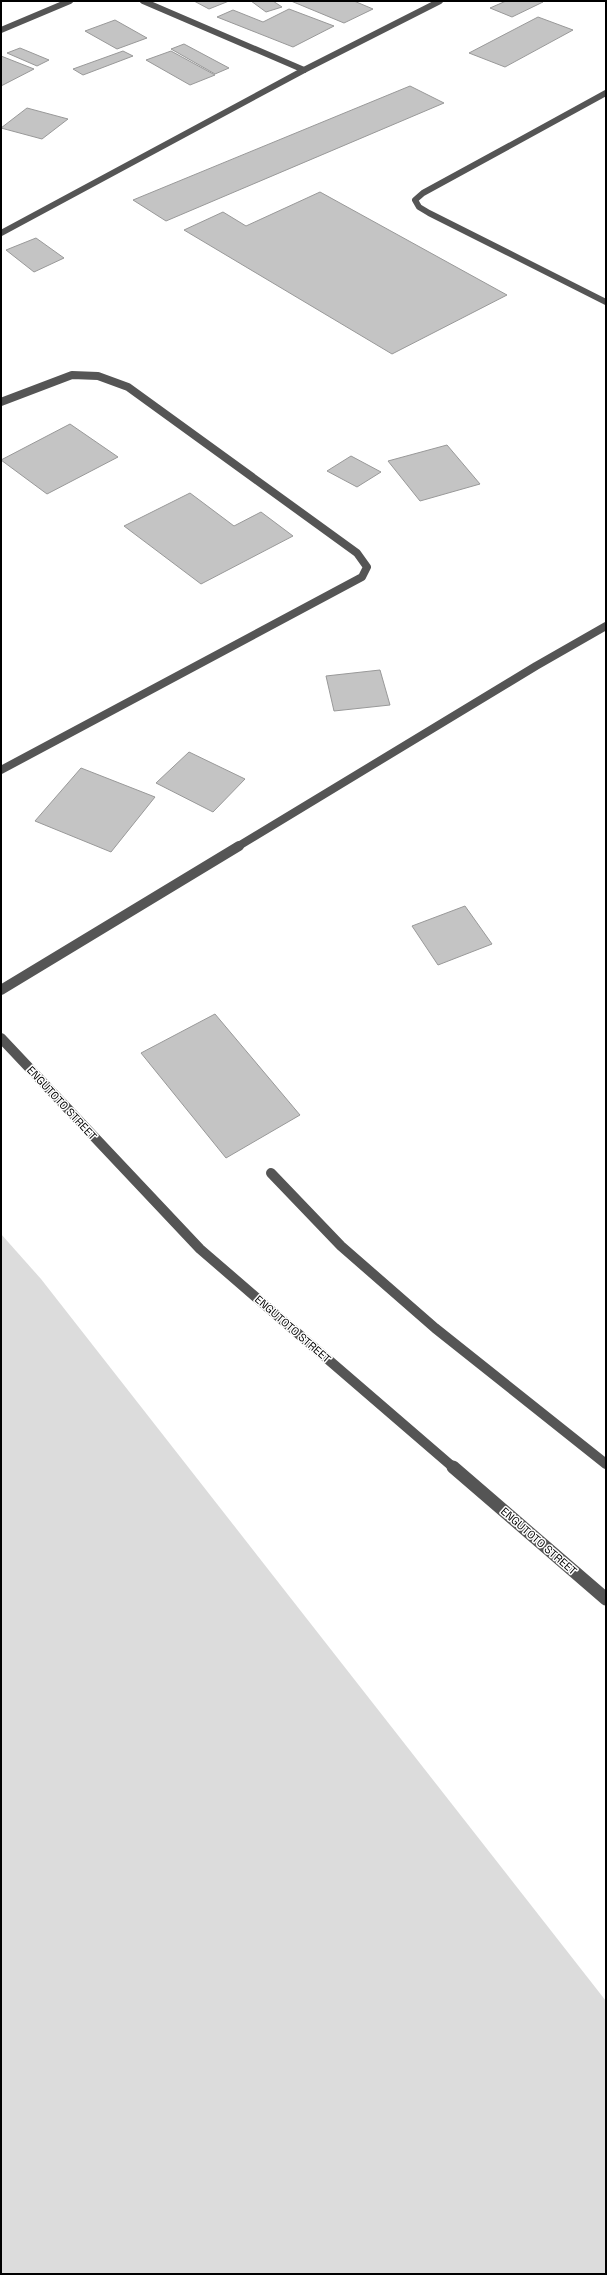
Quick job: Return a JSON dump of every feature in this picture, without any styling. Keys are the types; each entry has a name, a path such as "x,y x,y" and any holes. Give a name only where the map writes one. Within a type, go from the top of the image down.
{"street":[{"path":"1,30 70,1"},
{"path":"143,1 304,70"},
{"path":"1,233 304,70 440,1"},
{"path":"606,93 423,193 414,200 419,207 429,213 606,302"},
{"path":"1,402 72,375 98,376 128,387 357,554 367,567 362,577 1,770"},
{"path":"1,990 536,666 606,626"},
{"name":"ENGUTOTO STREET","path":"1,1038 200,1249 606,1599"},
{"path":"271,1173 352,1256 435,1328 606,1464"}],"shaded area":[{"path":"1,1234 41,1279 606,2001 606,2274 1,2274"}],"building":[{"path":"194,1 229,1 209,9"},
{"path":"251,1 273,1 282,7 266,12"},
{"path":"291,1 354,1 373,9 344,23"},
{"path":"506,1 543,2 512,17 490,8"},
{"path":"289,9 334,26 293,47 217,17 233,10 263,22"},
{"path":"538,17 573,30 505,67 469,53"},
{"path":"115,20 147,38 117,49 85,31"},
{"path":"184,44 229,68 215,74 171,49"},
{"path":"20,48 49,60 37,66 7,53"},
{"path":"123,51 133,56 83,75 73,69"},
{"path":"171,51 215,75 190,85 146,60"},
{"path":"1,56 34,69 1,86"},
{"path":"410,86 444,103 166,221 133,200"},
{"path":"27,108 68,119 42,139 1,128"},
{"path":"320,192 507,295 392,354 184,230 223,212 246,226"},
{"path":"36,238 64,258 34,272 6,250"},
{"path":"70,424 118,457 47,494 1,460"},
{"path":"447,445 480,484 420,501 388,461"},
{"path":"351,456 381,472 357,487 327,471"},
{"path":"190,493 234,526 261,512 293,536 201,584 124,526"},
{"path":"380,670 390,705 334,711 326,676"},
{"path":"189,752 245,779 213,812 156,783"},
{"path":"81,768 155,797 111,852 35,821"},
{"path":"465,906 492,944 438,965 412,926"},
{"path":"215,1014 300,1115 226,1158 141,1053"}]}
